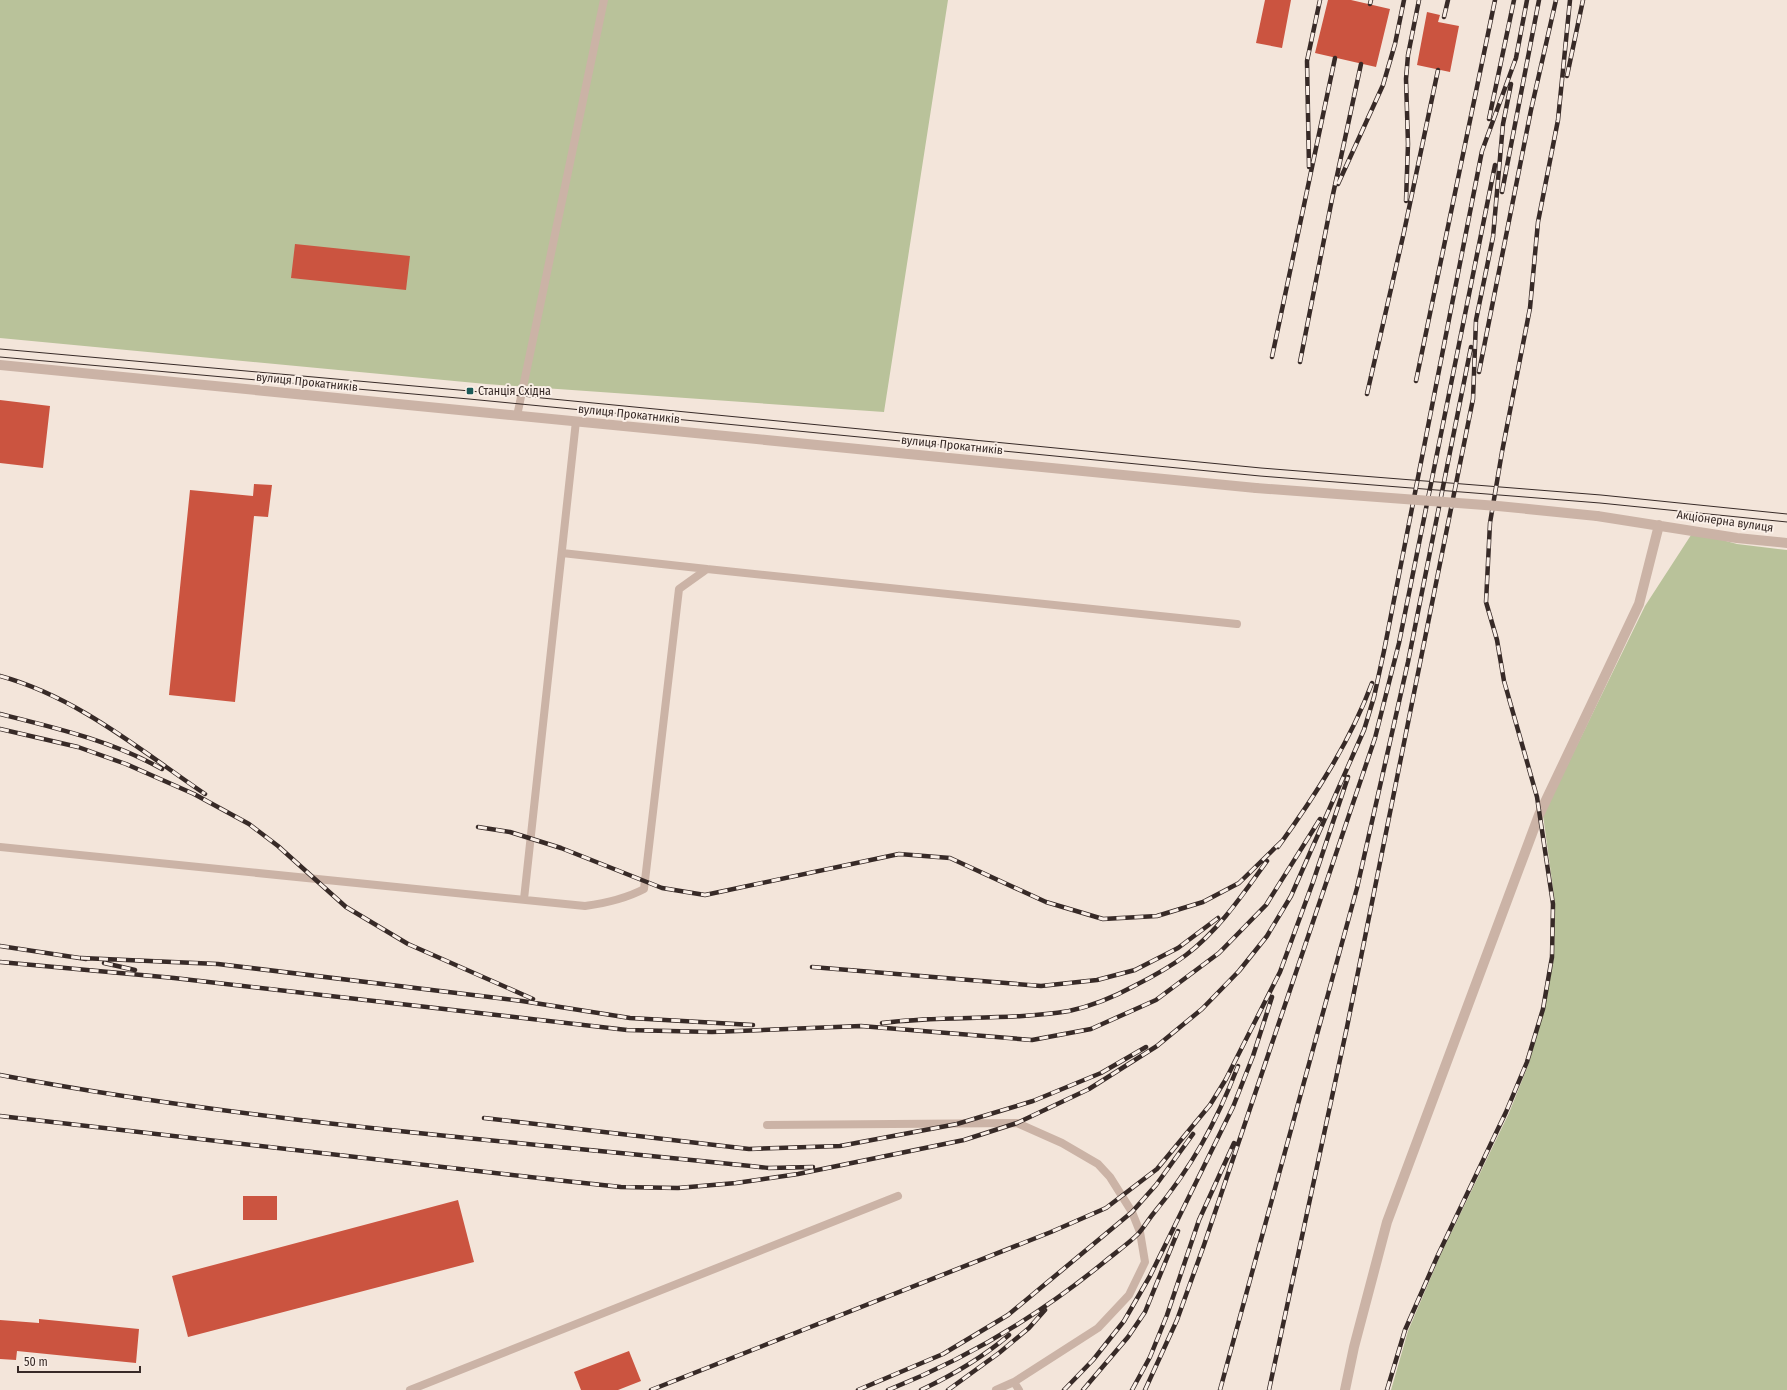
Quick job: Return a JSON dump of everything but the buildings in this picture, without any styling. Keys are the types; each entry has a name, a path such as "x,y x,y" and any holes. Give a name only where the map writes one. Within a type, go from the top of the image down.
{"street":[{"name":"вулиця Прокатників","path":"0,365 1256,488 1498,506 1596,516"},
{"name":"Акціонерна вулиця","path":"1596,516 1737,538 1787,543"},
{"path":"1345,1390 1354,1347 1388,1222 1539,815 1639,604 1659,525"}],"lane":[{"path":"517,416 604,0"},
{"path":"524,899 576,421"},
{"path":"562,553 1237,624"},
{"path":"0,847 585,906 608,903 628,897 644,889 679,589 707,569"},
{"path":"767,1125 1017,1123 1062,1142 1098,1164 1110,1177 1132,1212 1140,1232 1145,1262 1129,1295 1098,1328 1014,1382 996,1390"},
{"path":"410,1390 898,1196"},
{"path":"1014,1382 1019,1390"}],"green space":[{"path":"0,0 948,0 884,412 486,384 0,338"},
{"path":"1693,532 1737,544 1787,550 1787,1390 1391,1390 1408,1331 1440,1256 1509,1113 1529,1063 1544,1009 1554,958 1555,903 1543,815 1645,606"}],"tram line":[{"path":"0,349 470,391 1261,468 1601,495 1787,514"},
{"path":"0,357 469,399 1260,476 1600,503 1787,522"}],"railway":[{"path":"1309,167 1307,61 1320,0"},
{"path":"1370,4 1371,0"},
{"path":"1338,184 1383,85 1395,44 1404,0"},
{"path":"1406,201 1408,144 1406,79 1408,55 1419,0"},
{"path":"1444,17 1448,0"},
{"path":"1416,381 1495,0"},
{"path":"1489,119 1514,0"},
{"path":"0,1116 621,1187 678,1188 736,1183 798,1174 964,1140 1017,1123 1089,1089 1157,1046 1202,1009 1239,971 1267,936 1291,896 1364,730 1374,697 1384,651 1482,151 1516,58 1527,0"},
{"path":"1502,192 1539,0"},
{"path":"1479,372 1531,110 1556,0"},
{"path":"1387,1390 1405,1330 1438,1255 1506,1112 1527,1062 1543,1009 1552,957 1553,904 1537,797 1504,681 1497,640 1486,602 1490,523 1530,308 1538,222 1558,120 1570,0"},
{"path":"1567,76 1583,0"},
{"path":"1272,357 1335,58"},
{"path":"1300,362 1332,199 1361,64"},
{"path":"1367,394 1404,232 1438,70"},
{"path":"1269,1390 1347,1027 1473,399 1476,320 1493,237 1503,124 1511,84"},
{"path":"1145,1390 1177,1320 1204,1245 1375,738 1399,643 1495,165"},
{"path":"1220,1390 1357,888 1408,662 1471,347"},
{"path":"0,676 28,685 82,711 107,726 205,794"},
{"path":"1278,847 1331,768 1353,726 1372,683"},
{"path":"0,714 63,730 104,743 143,759 162,769"},
{"path":"0,729 78,747 126,764 194,794 249,824 278,846 346,907 408,944 533,999"},
{"path":"651,1390 1051,1232 1106,1208 1157,1169 1210,1105 1226,1079 1280,972 1313,882 1348,777"},
{"path":"0,962 174,978 627,1030 712,1032 861,1026 1032,1040 1091,1029 1156,1000 1219,953 1266,905 1320,819"},
{"path":"478,827 510,832 561,848 662,888 705,895 899,854 950,858 1046,902 1103,919 1157,916 1203,902 1239,883 1281,842"},
{"path":"882,1023 929,1019 1046,1014 1078,1009 1111,997 1161,972 1198,945 1230,911 1267,861"},
{"path":"812,967 1041,986 1097,980 1135,970 1178,948 1218,918"},
{"path":"0,946 86,959"},
{"path":"81,958 218,964 522,1001 630,1018 753,1025"},
{"path":"104,963 135,970"},
{"path":"1064,1390 1093,1360 1124,1321 1150,1276 1233,1107 1253,1056 1272,997"},
{"path":"484,1118 749,1149 840,1146 957,1124 1033,1101 1101,1073 1146,1047"},
{"path":"888,1390 945,1365 1000,1335 1053,1301 1134,1238 1142,1230 1180,1179 1202,1144 1221,1107 1238,1066"},
{"path":"0,1075 95,1092 191,1106 384,1129 769,1168 813,1167"},
{"path":"858,1390 943,1354 1008,1315 1132,1212 1156,1185 1193,1134"},
{"path":"1132,1390 1150,1357 1167,1315 1199,1220 1234,1143"},
{"path":"1083,1390 1128,1337 1145,1312 1178,1231"},
{"path":"948,1390 999,1353 1029,1328 1045,1310"},
{"path":"921,1390 967,1365 989,1351 1009,1335"}],"place":[{"name":"Станція Східна","path":"470,391"}]}
